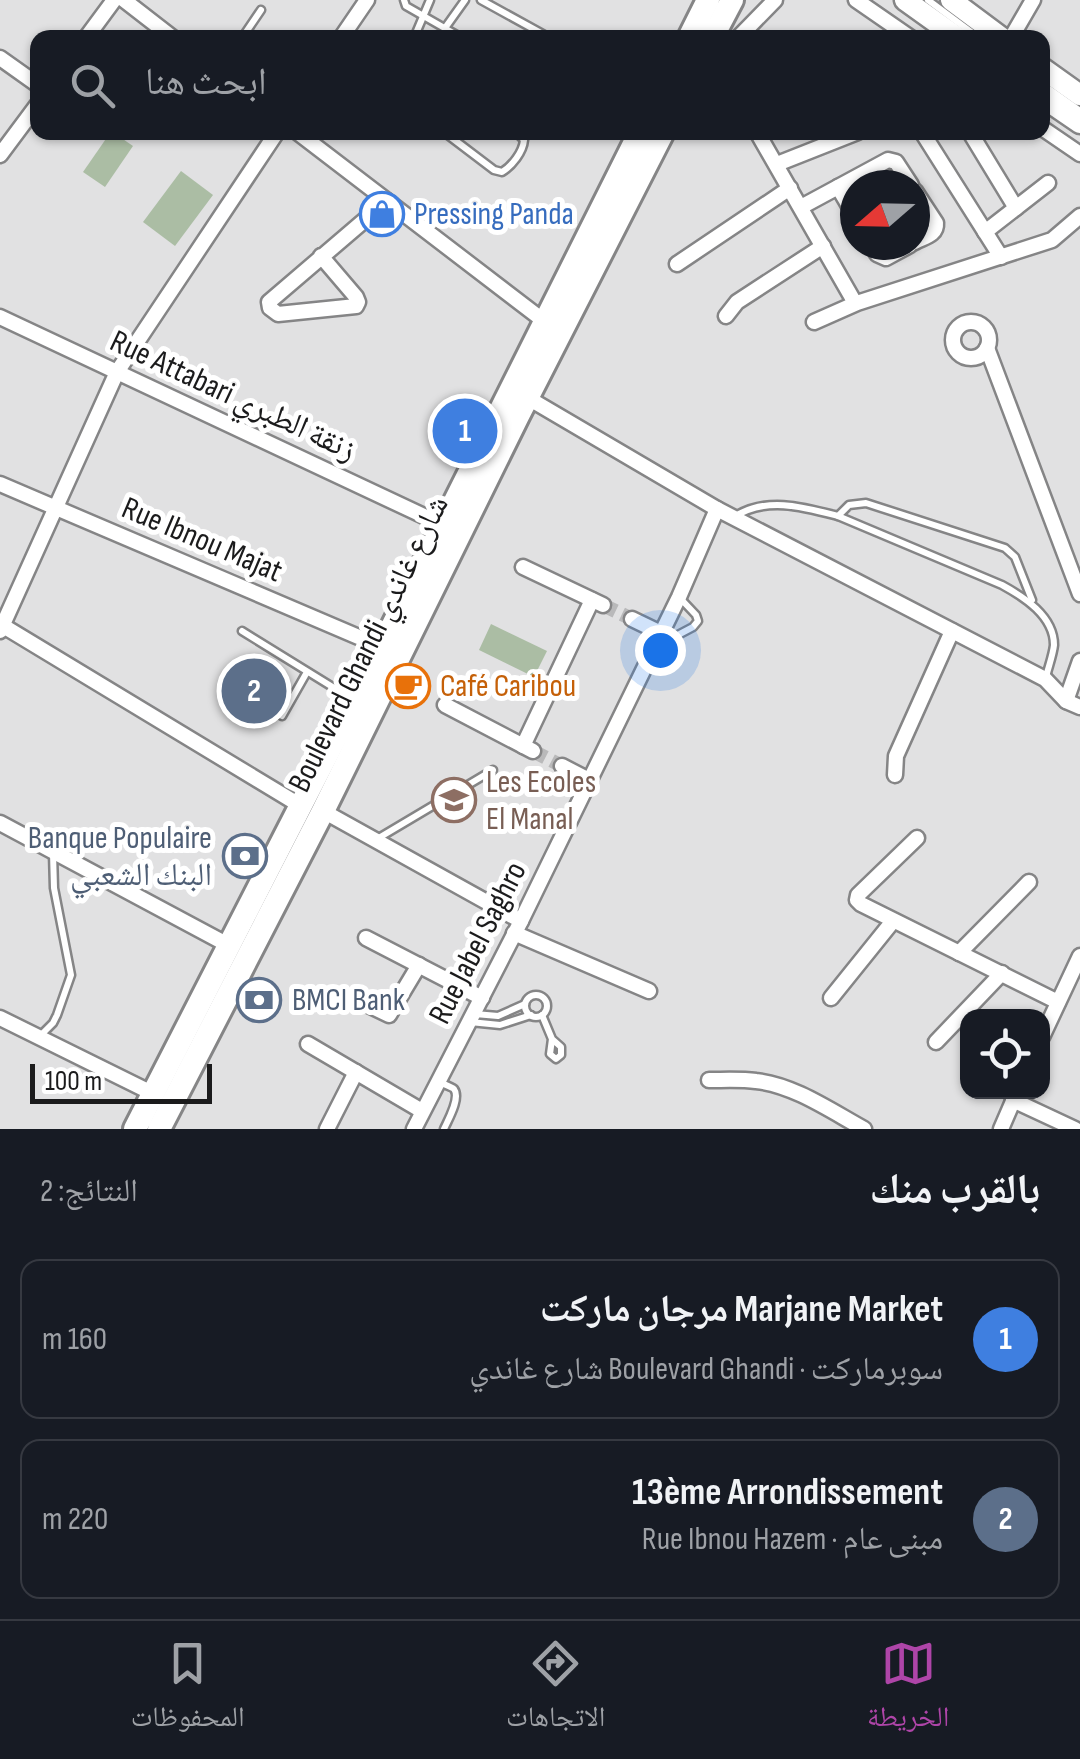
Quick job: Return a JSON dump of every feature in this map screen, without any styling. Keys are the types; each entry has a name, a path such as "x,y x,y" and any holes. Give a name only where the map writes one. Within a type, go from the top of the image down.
{"main road":[{"path":"693,30 708,0"},
{"path":"716,30 732,0"},
{"path":"905,0 947,30"},
{"path":"951,0 991,30"},
{"path":"1050,74 1080,96"},
{"path":"1050,103 1080,124"},
{"name":"Boulevard Ghandi شارع غاندي","path":"159,1129 163,1099 230,946 312,809 354,700 636,140"},
{"name":"Boulevard Ghandi شارع غاندي","path":"135,1129 163,1099 659,140"}],"street":[{"path":"92,30 114,0"},
{"path":"124,0 163,30"},
{"path":"346,30 366,0"},
{"path":"746,30 775,0"},
{"path":"856,0 899,30"},
{"path":"1016,30 1033,0"},
{"path":"0,58 30,79"},
{"path":"0,155 30,115"},
{"path":"1050,133 1080,154"},
{"path":"272,140 117,372 1,627 312,809 376,840 518,927 649,991"},
{"path":"307,140 544,321"},
{"path":"763,140 855,303"},
{"path":"777,164 838,140"},
{"path":"927,140 1001,257"},
{"path":"975,140 1016,208"},
{"path":"872,170 892,160 900,170"},
{"path":"985,232 1048,183"},
{"path":"801,207 838,187 840,190"},
{"path":"677,264 790,188"},
{"path":"322,256 356,297 356,306 274,312 269,302 322,256 387,201"},
{"path":"814,322 855,303 1052,240 1080,216"},
{"path":"726,316 737,302 823,246"},
{"name":"Rue Attabari زنقة الطبري","path":"0,317 443,525"},
{"path":"987,348 1080,594"},
{"path":"528,398 717,509 1045,679 1073,704"},
{"name":"Rue Ibnou Majat","path":"0,484 382,647"},
{"name":"Rue Jabel Saghro","path":"414,1129 518,927 679,597 717,509"},
{"path":"445,705 528,748 598,602 523,567"},
{"path":"632,619 661,633"},
{"path":"896,775 896,756 952,631"},
{"path":"1073,704 1080,661"},
{"path":"562,766 589,780"},
{"path":"0,823 230,946"},
{"path":"918,838 858,895 860,904 1058,1002"},
{"path":"959,953 1029,882"},
{"path":"830,998 894,922"},
{"path":"366,938 482,998"},
{"path":"1050,1020 1080,956"},
{"path":"356,999 388,1015 420,965"},
{"path":"936,1042 1002,974"},
{"path":"0,1018 163,1099"},
{"path":"308,1044 422,1110"},
{"path":"327,1129 356,1072"},
{"path":"708,1080 756,1080 770,1084 861,1128"},
{"path":"1001,1129 1014,1099"},
{"path":"1020,1099 1074,1129"}],"lane":[{"path":"404,0 406,6 448,30"},
{"path":"417,30 430,0"},
{"path":"445,28 465,0"},
{"path":"482,0 536,30"},
{"path":"928,0 968,30"},
{"path":"247,30 261,10"},
{"path":"1050,90 1080,111"},
{"path":"455,140 502,172 510,167 524,140"},
{"path":"838,516 848,505 866,503 1005,548 1016,557 1034,606"},
{"path":"733,517 745,509 773,505 838,516 1025,597 1050,630 1054,644 1045,679"},
{"path":"654,648 698,621 679,597"},
{"path":"242,631 354,700"},
{"path":"282,716 306,672"},
{"path":"376,840 494,770"},
{"path":"38,1037 53,1023 72,975 54,888 53,852"},
{"path":"471,1018 498,1016 533,996 542,997 547,1006 542,1015"},
{"path":"526,1003 531,1015"},
{"path":"471,1018 500,1025 542,1015"},
{"path":"542,1015 552,1039"},
{"path":"438,1082 456,1092 444,1129"}],"green space":[{"path":"105,140 124,140 133,146 105,187 83,172"},
{"path":"181,171 213,195 175,246 143,222"},
{"path":"491,624 547,651 534,677 479,650"}],"tunnel":[{"path":"603,605 632,619"},
{"path":"533,751 562,766"}],"place":[{"name":"Pressing Panda","path":"382,214"},
{"name":"Marjane Market مرجان ماركت","path":"465,431"},
{"name":"Café Caribou","path":"408,686"},
{"name":"13ème Arrondissement","path":"254,691"},
{"name":"Les Ecoles El Manal","path":"454,800"},
{"name":"Banque Populaire البنك الشعبي","path":"245,856"},
{"name":"BMCI Bank","path":"259,1000"}]}
